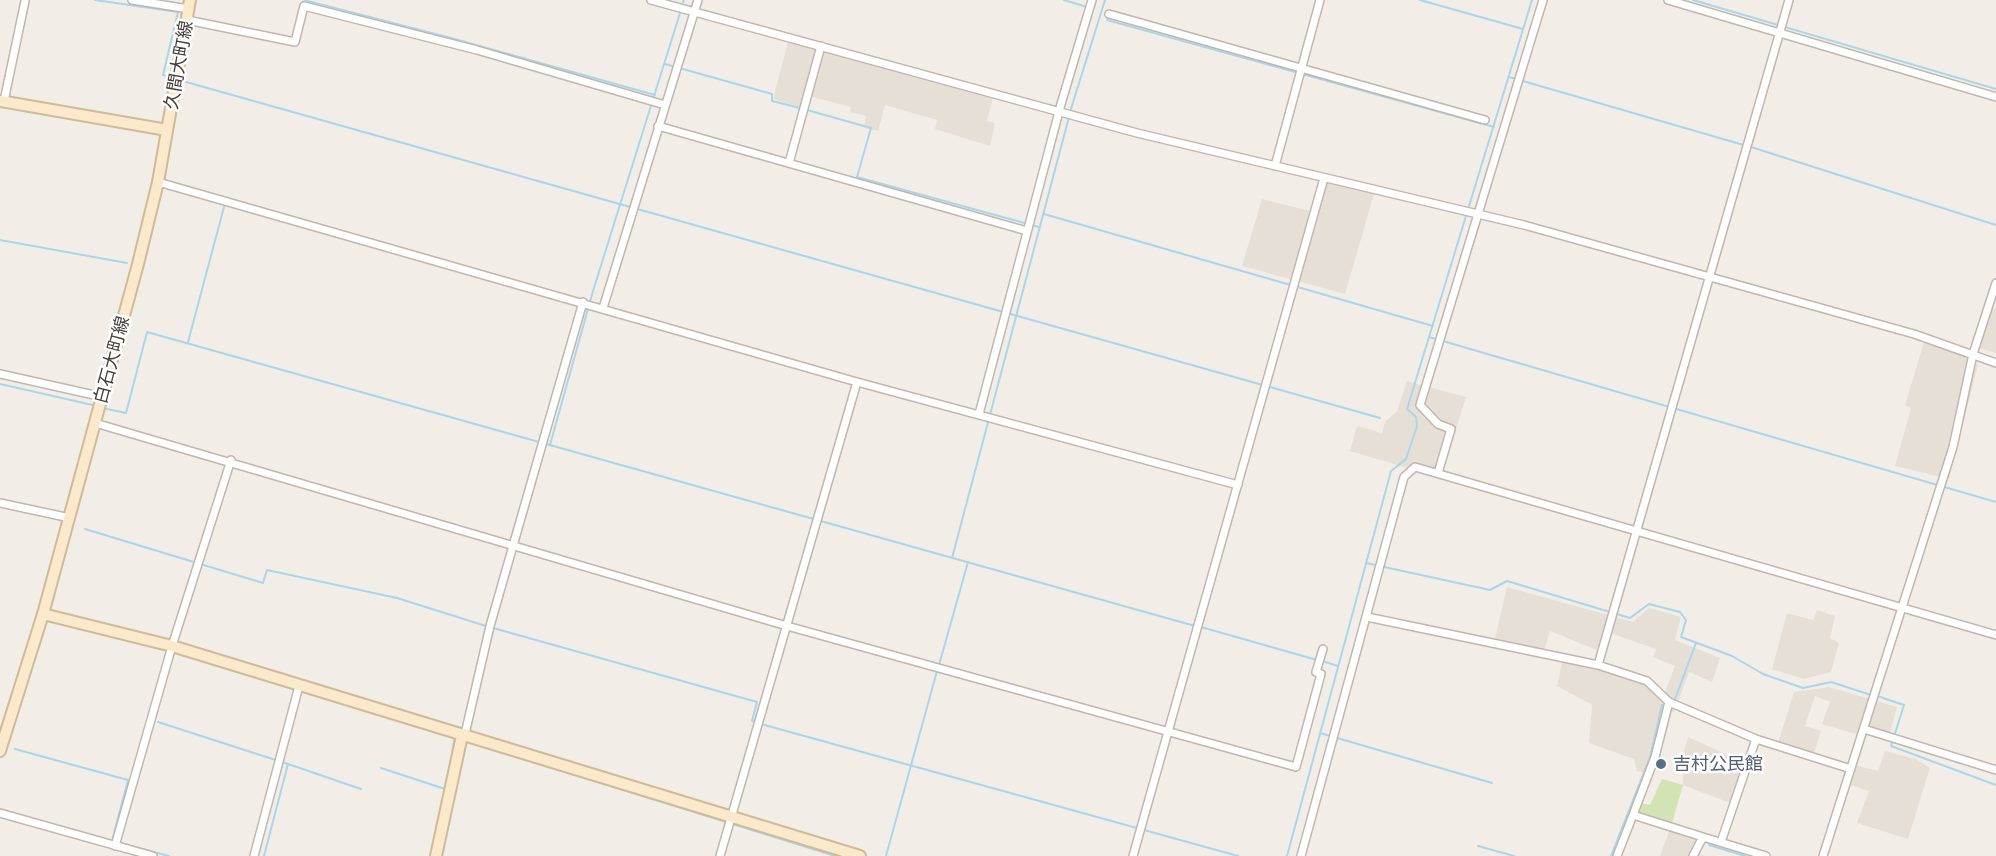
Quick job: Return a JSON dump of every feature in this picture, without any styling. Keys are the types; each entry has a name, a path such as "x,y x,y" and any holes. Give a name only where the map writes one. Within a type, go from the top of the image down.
{"street":[{"path":"23,0 2,101 167,130"},
{"path":"132,0 189,10 295,42 305,3 665,105"},
{"path":"651,0 1066,114 1472,212 1710,276 1914,334 1996,363"},
{"path":"603,308 698,0"},
{"path":"1275,166 1320,0"},
{"path":"1438,473 1451,429 1438,424 1420,405 1440,341 1472,212 1519,79 1543,0"},
{"path":"1668,0 1781,28 1996,97"},
{"path":"1598,665 1789,0"},
{"path":"985,416 1006,311 1028,227 1066,114 1091,5"},
{"name":"久間大町線","path":"167,130 189,10"},
{"path":"1109,14 1300,72 1485,120"},
{"path":"789,163 821,46"},
{"path":"658,126 1028,227"},
{"name":"白石大町線","path":"0,751 43,614 101,404 158,182 167,130"},
{"path":"1133,856 1324,177"},
{"path":"158,182 857,382 1238,485"},
{"path":"1823,856 1953,447 1973,354 1996,283"},
{"path":"436,856 461,740 465,734 490,628 543,437 587,304"},
{"path":"0,374 101,404"},
{"path":"720,856 857,382"},
{"path":"95,423 231,460 787,626 1296,767 1321,674 1316,672 1321,655"},
{"path":"116,843 172,646 231,460"},
{"path":"1301,856 1404,477 1415,467 1996,635"},
{"path":"0,503 70,518"},
{"path":"43,614 172,646 465,734 730,820 860,856"},
{"path":"1367,617 1598,665 1647,681 1669,702 1756,739 1851,769"},
{"path":"254,856 299,686"},
{"path":"1617,856 1655,757 1669,702"},
{"path":"1864,729 1996,770"},
{"path":"1721,842 1756,739"},
{"path":"0,813 116,843 153,856"},
{"path":"1633,814 1766,856"},
{"path":"1693,856 1702,837"}],"shaded area":[{"path":"788,42 993,98 987,121 995,123 990,146 935,129 937,120 885,105 878,131 864,128 866,116 850,112 851,107 809,96 806,109 773,99"},
{"path":"1329,182 1374,194 1345,294 1242,266 1262,199 1310,211 1318,184"},
{"path":"1993,308 1996,309 1996,353 1979,348"},
{"path":"1924,342 1968,357 1978,365 1949,479 1895,466 1911,408 1905,405"},
{"path":"1407,381 1466,397 1441,478 1350,451 1357,426 1382,433 1385,422 1397,411"},
{"path":"1507,587 1633,622 1649,608 1681,617 1675,640 1720,658 1712,682 1689,672 1674,712 1668,711 1650,774 1637,771 1634,759 1589,743 1592,705 1557,686 1563,658 1572,655 1647,679 1665,692 1675,666 1653,657 1656,649 1610,633 1604,653 1550,631 1542,656 1494,643"},
{"path":"1817,610 1835,616 1830,638 1839,643 1831,672 1804,679 1772,669 1787,613 1813,620"},
{"path":"1829,687 1897,707 1888,740 1866,733 1865,737 1822,724 1830,702 1815,696 1805,726 1821,731 1812,760 1776,749 1794,692"},
{"path":"1688,737 1750,765 1738,806 1683,785 1684,751"},
{"path":"1885,751 1916,759 1930,768 1908,839 1857,823 1869,791 1844,783 1849,764 1878,771"},
{"path":"1672,823 1709,834 1698,853 1705,856 1660,856"}],"green space":[{"path":"1662,779 1683,785 1672,823 1637,812 1641,803 1650,805"}],"waterway":[{"path":"95,0 178,12 163,75 173,78"},
{"path":"304,0 655,95"},
{"path":"1064,0 1087,7"},
{"path":"1070,112 1105,0"},
{"path":"1420,0 1523,29"},
{"path":"1287,856 1391,471 1406,459 1417,426 1416,417 1407,409 1532,0"},
{"path":"1693,0 1996,89"},
{"path":"550,445 593,291 680,13"},
{"path":"1107,20 1494,127"},
{"path":"665,64 772,94 772,101 800,108"},
{"path":"1509,77 1754,148 1996,225"},
{"path":"179,80 1380,418"},
{"path":"807,110 871,128 857,177 1039,227"},
{"path":"952,558 1069,117"},
{"path":"188,342 224,207"},
{"path":"1044,214 1433,326"},
{"path":"0,240 127,263"},
{"path":"102,408 126,413 147,332 1195,626"},
{"path":"1429,337 1996,502"},
{"path":"0,384 97,406"},
{"path":"85,529 263,583 267,570 397,598 486,626 757,702 752,721 756,722"},
{"path":"939,665 968,562"},
{"path":"1366,563 1490,590 1507,581 1630,618 1649,604 1680,612 1686,620 1681,637 1732,656 1763,674 1803,688 1831,682 1871,695"},
{"path":"1201,627 1317,660"},
{"path":"1675,699 1696,643"},
{"path":"1322,661 1338,666"},
{"path":"886,856 937,671"},
{"path":"1877,696 1904,705 1891,746 1996,785"},
{"path":"1611,856 1650,757 1662,705"},
{"path":"158,722 288,764 264,856"},
{"path":"761,724 1238,856"},
{"path":"1320,733 1492,783"},
{"path":"451,764 454,740"},
{"path":"15,749 128,780 112,841 169,856"},
{"path":"505,753 835,856"},
{"path":"288,764 361,789"},
{"path":"381,768 445,789 448,775"},
{"path":"1709,845 1745,856"},
{"path":"1478,846 1514,856"}],"place":[{"name":"吉村公民館","path":"1661,764"}]}
